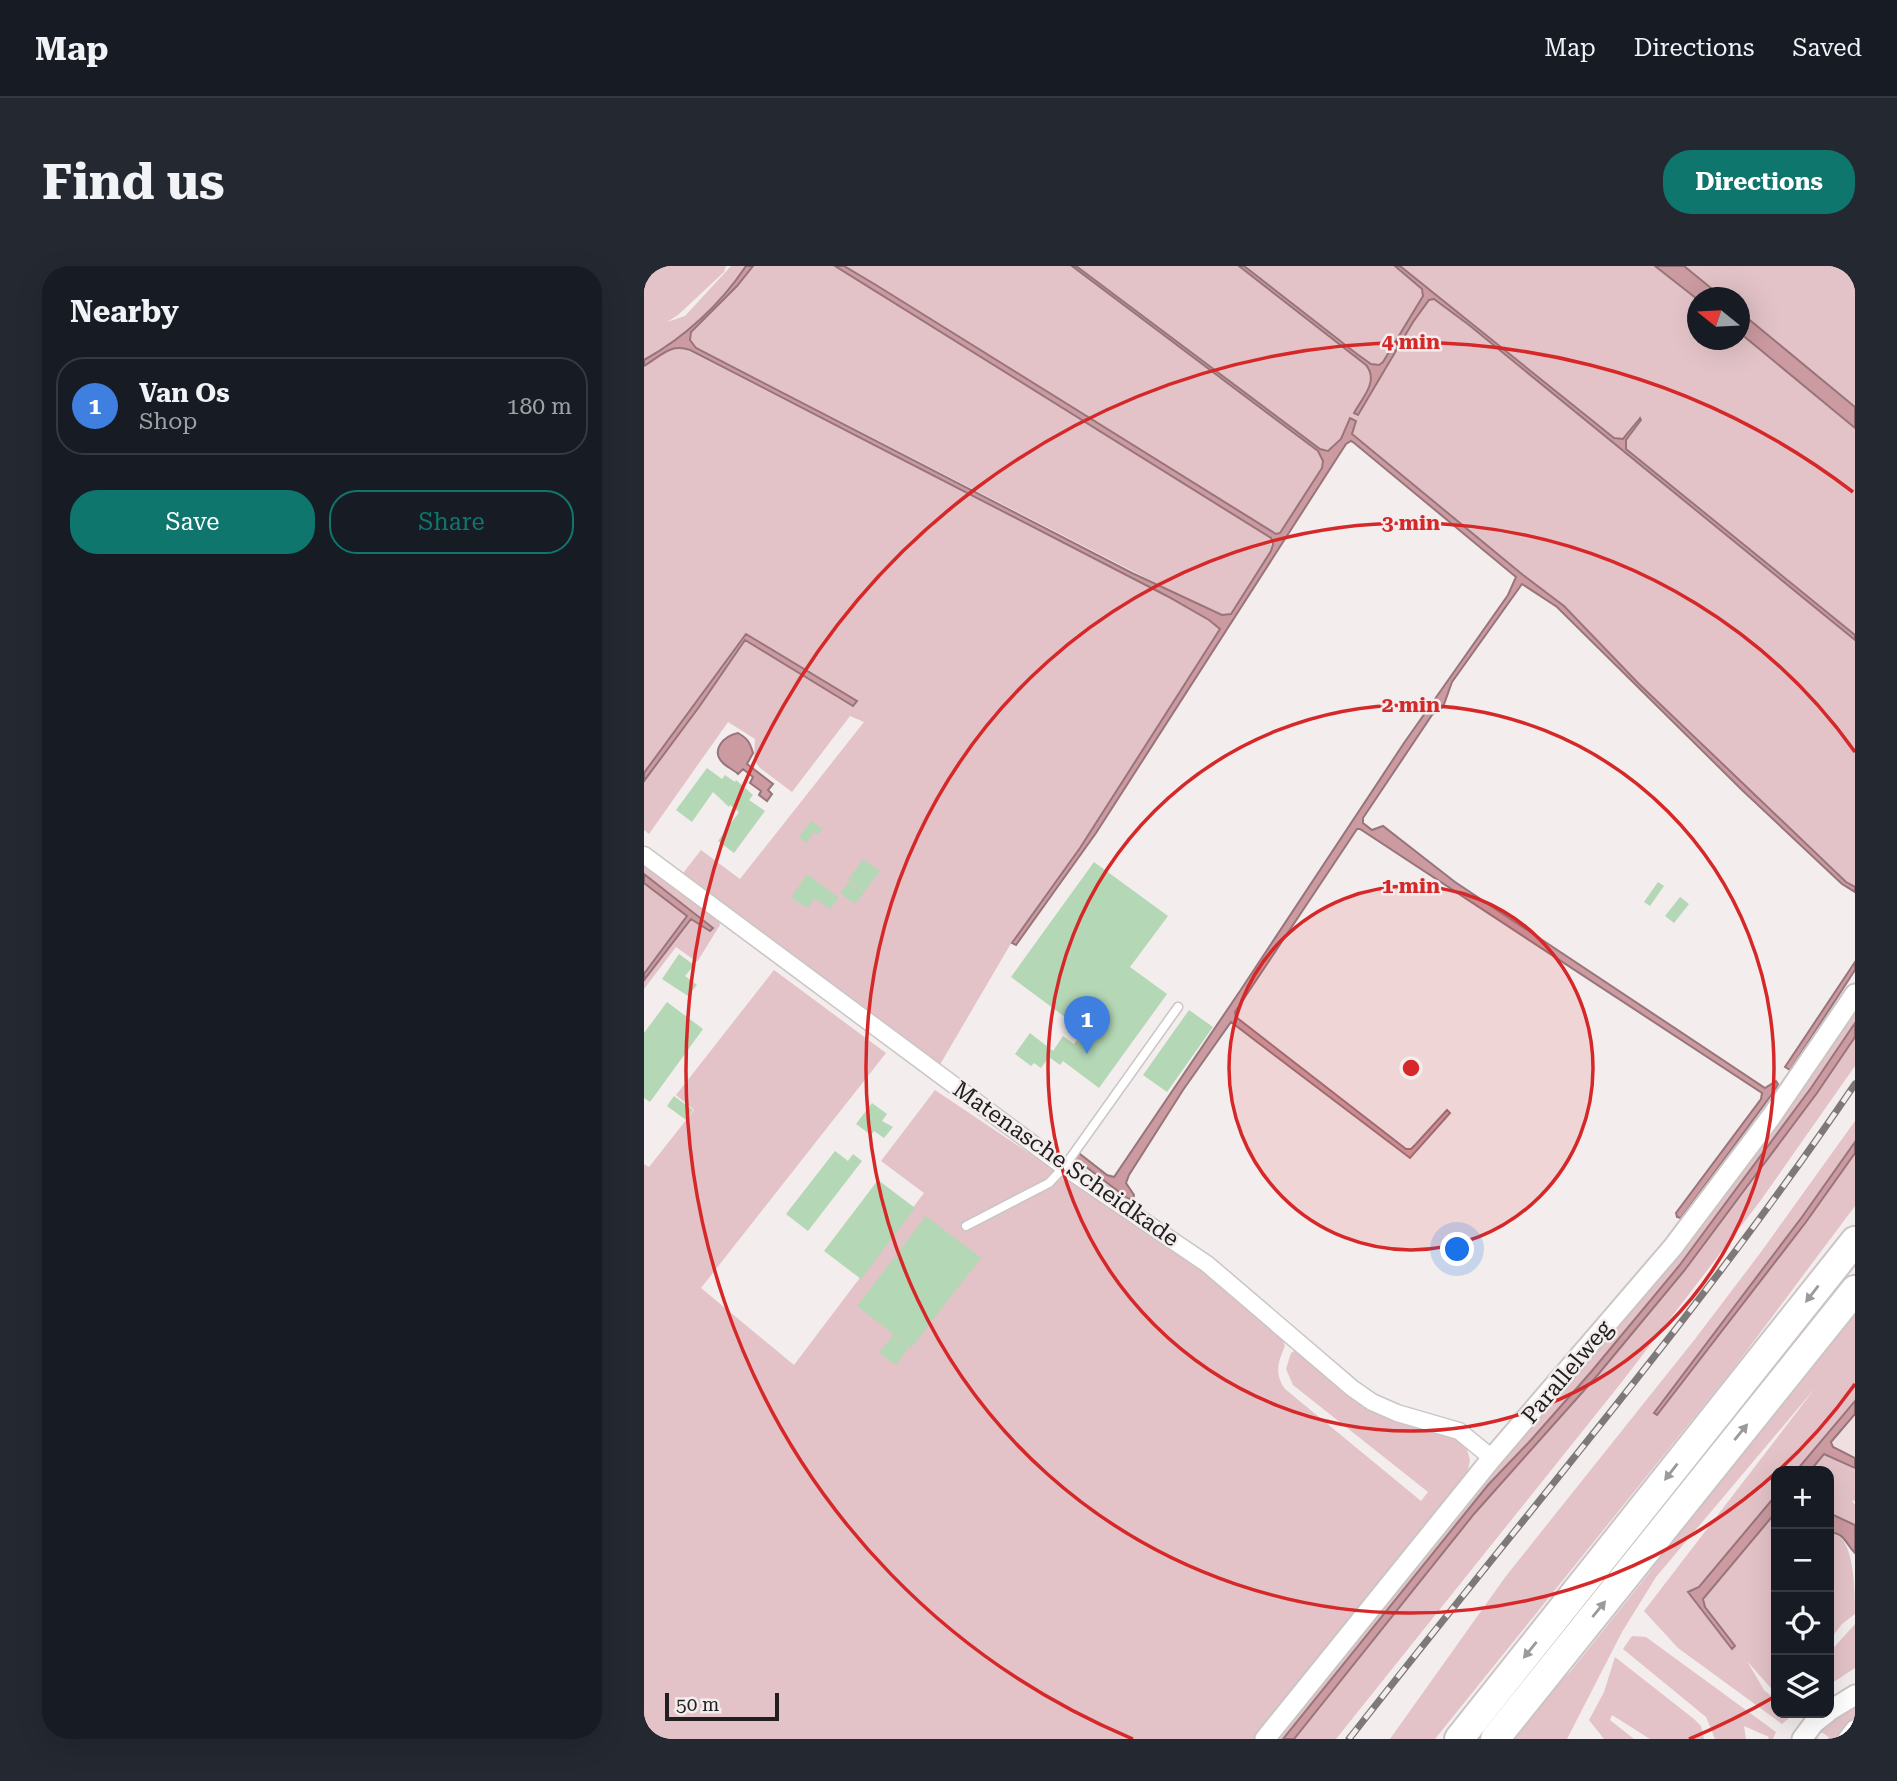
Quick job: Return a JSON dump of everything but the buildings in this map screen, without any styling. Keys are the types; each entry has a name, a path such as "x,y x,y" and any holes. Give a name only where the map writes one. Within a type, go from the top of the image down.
{"highway":[{"path":"1459,1739 1855,1241"},
{"path":"1495,1739 1855,1290"}],"street":[{"name":"Matenasche Scheidkade","path":"644,855 1064,1167 1208,1264 1352,1388 1372,1402 1397,1413 1459,1431 1492,1458"},
{"name":"Parallelweg","path":"1265,1739 1492,1458 1673,1247 1771,1117 1855,994"},
{"path":"1834,1708 1855,1695"},
{"path":"1802,1739 1820,1718"},
{"path":"1848,1739 1855,1730"}],"lane":[{"path":"966,1226 1049,1183 1064,1167 1178,1007"}],"shaded area":[{"path":"644,266 726,266 724,272 667,322 685,316 731,266 746,266 725,294 701,319 644,360"},
{"path":"746,266 753,266 691,332 690,340 696,348 1132,573 1222,615 1231,614 1271,551 1271,538 835,266 844,266 876,285 1276,534 1280,533 1322,468 1323,461 1318,451 1072,266 1076,266 1320,449 1328,451 1341,439 1350,418 1356,421 1352,434 1564,606 1639,684 1846,882 1855,887 1855,892 1842,884 1742,790 1557,607 1522,584 1452,682 1443,707 1432,715 1363,818 1363,823 1372,830 1383,826 1455,882 1765,1088 1776,1081 1778,1084 1775,1090 1681,1218 1677,1217 1676,1213 1761,1099 1762,1093 1360,829 1357,829 1235,1012 1236,1017 1406,1149 1411,1149 1447,1110 1450,1113 1410,1158 1231,1022 1183,1090 1129,1175 1126,1183 1134,1195 1133,1200 1075,1158 1080,1154 1107,1175 1114,1177 1404,743 1508,595 1516,577 1353,442 1346,444 1096,833 1016,945 1012,943 1080,848 1220,629 1167,596 690,350 671,349 644,366 644,360 687,331 713,307"},
{"path":"753,266 835,266 1254,526 1271,538 1271,551 1230,614 1227,616 1214,613 696,347 690,340 691,332"},
{"path":"844,266 1072,266 1318,451 1323,462 1322,468 1280,533 1272,533"},
{"path":"1076,266 1239,266 1366,365 1372,373 1372,380 1355,412 1358,415 1429,300 1434,299 1469,325 1855,640 1855,887 1846,882 1639,684 1564,606 1351,434 1356,421 1350,418 1341,439 1332,450 1320,449"},
{"path":"1239,266 1244,266 1371,364 1379,365 1423,296 1422,289 1395,266 1400,266 1614,438 1623,439 1640,418 1626,440 1626,449 1855,635 1855,640 1434,299 1429,300 1413,322 1358,415 1354,413 1365,395 1371,377 1366,365"},
{"path":"1244,266 1395,266 1422,289 1423,296 1383,363 1371,364"},
{"path":"1400,266 1655,266 1687,291 1687,350 1750,350 1750,341 1855,428 1855,635 1626,449 1626,440 1641,420 1638,418 1623,439 1614,439"},
{"path":"1655,266 1684,266 1710,287 1687,287 1687,291"},
{"path":"1684,266 1855,266 1855,407 1750,320 1750,287 1710,287"},
{"path":"1750,320 1855,407 1855,428 1750,341"},
{"path":"679,346 1167,596 1221,629 1080,848 1010,945 938,1068 680,877 701,850 740,879 864,722 850,716 792,792 760,768 754,760 755,739 728,722 649,834 644,830 644,781 745,640 854,706 746,634 644,773 644,366 669,349"},
{"path":"746,634 857,701 853,706 745,640 644,781 644,773"},
{"path":"738,733 751,746 753,753 747,764 773,784 768,790 772,794 767,801 759,795 761,791 750,783 753,777 743,769 738,774 719,758 720,744"},
{"path":"644,863 719,921 720,925 697,962 676,947 644,989 644,980 691,919 710,931 704,920 644,874"},
{"path":"644,874 713,928 710,931 691,919 644,980 644,974 687,916 644,883"},
{"path":"644,883 687,916 644,974"},
{"path":"1855,962 1855,970 1790,1070 1785,1067"},
{"path":"774,970 886,1053 701,1288 794,1365 924,1193 881,1161 935,1090 1199,1267 1281,1336 1285,1346 1278,1373 1285,1389 1421,1501 1428,1492 1293,1385 1286,1369 1291,1353 1299,1351 1352,1397 1449,1433 1466,1446 1470,1460 1467,1475 1256,1739 644,1739 644,1164 649,1167 694,1110 676,1095"},
{"path":"1855,1008 1855,1023 1811,1088 1679,1266 1591,1372 1488,1485 1283,1739 1274,1739 1518,1440 1644,1295"},
{"path":"1855,1023 1855,1037 1817,1093 1684,1271 1596,1377 1474,1514 1294,1739 1283,1739 1488,1485 1591,1372 1679,1266 1811,1088"},
{"path":"1855,1037 1855,1066 1761,1200 1621,1383 1336,1739 1294,1739 1474,1514 1596,1377 1684,1271 1754,1180"},
{"path":"1855,1121 1855,1206 1733,1369 1435,1739 1390,1739 1506,1576 1695,1339"},
{"path":"1855,1142 1855,1153 1806,1222 1657,1415 1654,1413 1802,1217"},
{"path":"1855,1312 1855,1401 1800,1466 1771,1466 1771,1501 1699,1587 1688,1592 1731,1649 1735,1645 1705,1607 1704,1596 1771,1518 1771,1688 1747,1661 1764,1690 1771,1696 1771,1716 1678,1648 1644,1611 1816,1387 1656,1577 1622,1632 1567,1739 1509,1739 1540,1700 1570,1672 1650,1572 1663,1551"},
{"path":"1855,1401 1855,1414 1831,1442 1833,1447 1855,1458 1855,1468 1824,1454 1814,1466 1800,1466"},
{"path":"1855,1409 1855,1462 1823,1448"},
{"path":"1824,1454 1855,1468 1855,1501 1852,1500 1855,1505 1855,1525 1834,1515 1834,1466 1814,1466"},
{"path":"1771,1501 1771,1518 1703,1599 1705,1607 1735,1646 1732,1649 1688,1592 1699,1587"},
{"path":"1834,1515 1855,1525 1855,1553 1842,1536 1834,1533"},
{"path":"1834,1534 1844,1542 1849,1552 1854,1578 1855,1614 1834,1634"},
{"path":"1855,1624 1855,1668 1834,1682 1834,1655 1834,1647"},
{"path":"1632,1636 1646,1637 1776,1732 1773,1739 1744,1726 1746,1739 1715,1739 1706,1717 1623,1649"},
{"path":"1615,1657 1694,1719 1701,1726 1704,1739 1650,1739 1612,1715 1610,1720 1634,1739 1604,1739 1589,1720 1604,1692"},
{"path":"1855,1702 1855,1726 1844,1739 1831,1739 1820,1733 1817,1739 1807,1739"},
{"path":"1774,1718 1789,1718 1782,1724"}],"railway":[{"path":"1349,1739 1672,1334 1796,1169 1855,1084"}],"place":[{"name":"Van Os","path":"1087,1054"}]}
